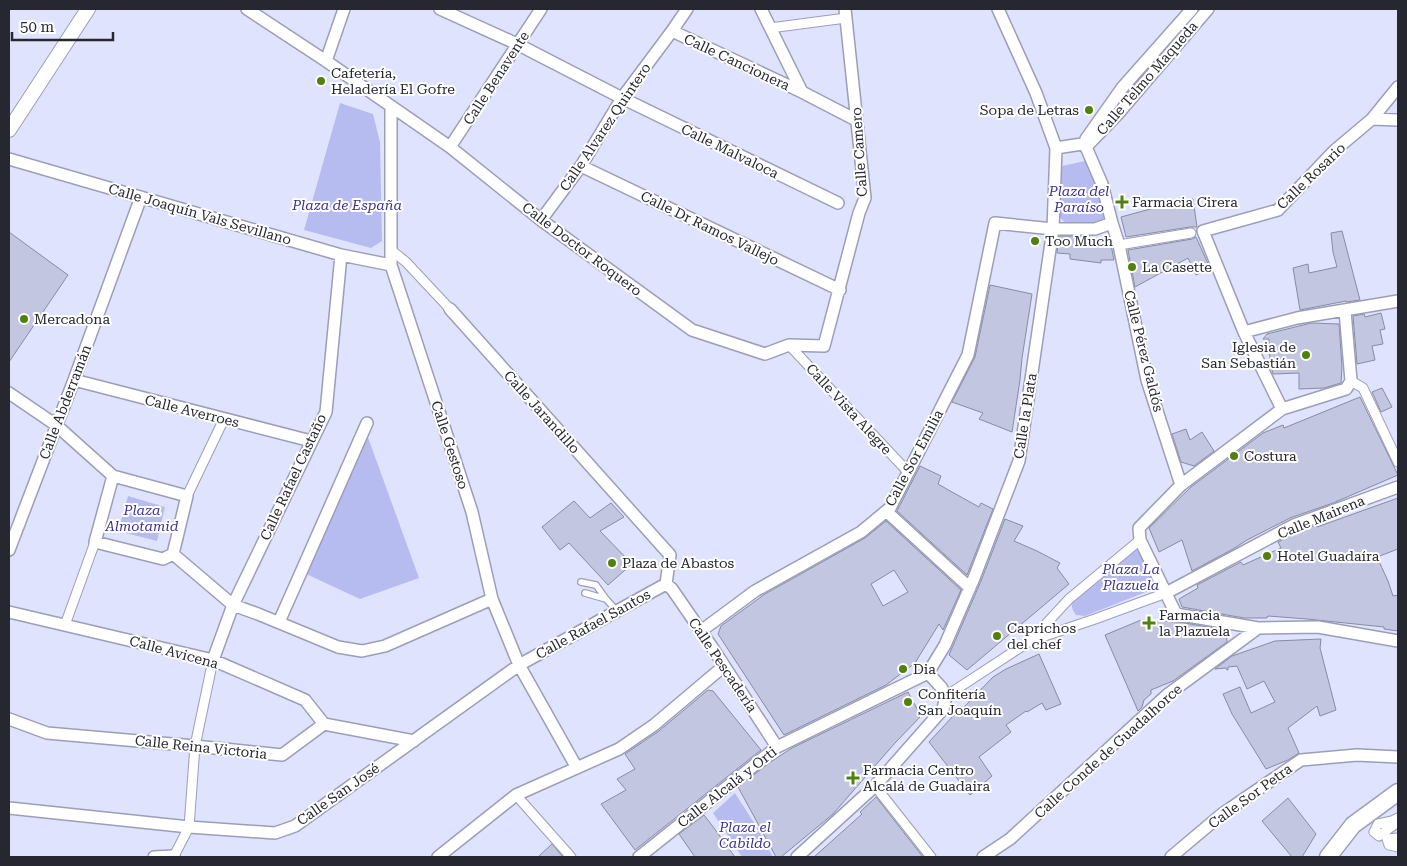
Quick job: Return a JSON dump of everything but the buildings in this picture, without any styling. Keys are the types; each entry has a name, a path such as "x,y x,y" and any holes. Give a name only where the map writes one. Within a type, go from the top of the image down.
{"main road":[{"path":"1328,857 1353,825 1398,792"}],"street":[{"path":"9,130 88,9"},
{"name":"Calle Doctor Roquero","path":"247,9 450,147 541,220 692,330 765,354 790,345"},
{"path":"326,61 344,9"},
{"name":"Calle Malvaloca","path":"440,9 517,44 622,98 838,203"},
{"name":"Calle Benavente","path":"450,147 541,9"},
{"name":"Calle Alvarez Quintero","path":"541,220 581,166 622,98 687,9"},
{"path":"761,9 802,92"},
{"path":"998,9 1036,93 1056,148 1053,229 1095,229 1112,223 1102,184 1084,145 1056,148"},
{"name":"Calle Telmo Maqueda","path":"1084,145 1122,88 1192,9"},
{"name":"Calle Telmo Maqueda","path":"1084,145 1117,115 1208,9"},
{"path":"770,28 845,13"},
{"name":"Calle Camero","path":"790,345 824,346 859,213 865,198 845,13"},
{"name":"Calle Cancionera","path":"672,31 802,92 856,120"},
{"name":"Calle Rosario","path":"1119,245 1197,232 1278,210 1334,151 1372,119 1398,87"},
{"name":"Calle Gestoso","path":"391,106 392,265 472,512 492,599 519,665 577,768"},
{"path":"1372,119 1398,120"},
{"name":"Calle Joaquín Vals Sevillano","path":"9,158 341,255 392,265"},
{"name":"Calle Dr Ramos Vallejo","path":"581,166 840,290"},
{"name":"Calle Abderramán","path":"9,550 141,197"},
{"name":"Calle Sor Emilia","path":"701,631 754,591 861,532 890,508 968,354 995,223 1053,229"},
{"name":"Calle Pérez Galdós","path":"1112,223 1119,245 1147,380 1181,485"},
{"name":"Calle la Plata","path":"928,673 942,650 970,588 1019,461 1053,229"},
{"path":"1197,232 1282,409"},
{"name":"Calle Jarandillo","path":"392,250 406,262 450,309 670,555 666,584"},
{"name":"Calle Rafael Castaño","path":"213,660 233,605 326,412 341,255"},
{"path":"1244,332 1297,318 1398,301"},
{"path":"1345,311 1350,381 1346,389 1282,409 1181,485 1139,528 1140,540 1176,614 1258,628 1318,627 1398,641"},
{"name":"Calle Vista Alegre","path":"790,345 908,472"},
{"name":"Calle Averroes","path":"74,380 311,441"},
{"path":"1350,381 1363,388 1398,462"},
{"path":"9,393 56,425 112,476 187,496"},
{"path":"95,542 163,559 173,554 187,496 224,419"},
{"path":"279,622 367,423"},
{"path":"65,625 95,542 112,476"},
{"name":"Calle Mairena","path":"1166,593 1294,525 1398,487"},
{"path":"886,511 970,588"},
{"path":"946,696 1030,641 1069,598 1140,540"},
{"path":"173,554 233,605 338,647 362,651 385,646 492,599"},
{"name":"Calle Rafael Santos","path":"519,665 666,584"},
{"name":"Calle Pescadería","path":"666,584 672,589 701,631 777,747"},
{"path":"1030,641 1166,593"},
{"name":"Calle Avicena","path":"9,612 213,660 305,700 324,724"},
{"name":"Calle Conde de Guadalhorce","path":"983,857 1010,839 1167,695 1258,628"},
{"path":"154,857 174,857 189,828 195,746 213,660"},
{"name":"Calle San José","path":"9,808 189,828 274,833 295,826 519,665"},
{"path":"438,857 516,795 619,748 654,725 724,666"},
{"path":"797,857 875,786 943,710 946,696 941,687 928,673"},
{"name":"Calle Alcalá y Orti","path":"639,857 777,747 928,673"},
{"name":"Calle Reina Victoria","path":"9,719 47,733 282,755 324,724"},
{"path":"324,724 414,741"},
{"name":"Calle Sor Petra","path":"1171,857 1222,814 1300,760 1357,755 1398,757"},
{"path":"875,786 931,857"},
{"path":"516,795 571,857"},
{"path":"1398,818 1378,824 1374,832 1379,836 1398,822"},
{"path":"1398,838 1387,839 1388,845 1398,848"}],"lane":[{"path":"581,582 596,585 617,611"},
{"path":"585,593 606,599"}],"green space":[{"name":"Plaza de España","path":"340,103 373,114 380,142 382,241 371,248 304,230"},
{"name":"Plaza del Paraíso","path":"1085,161 1093,167 1106,212 1103,220 1098,225 1065,222 1059,217 1058,172 1062,166"},
{"path":"366,432 419,578 360,599 304,573"},
{"name":"Plaza Almotamid","path":"128,496 165,507 157,541 118,531"},
{"name":"Plaza La Plazuela","path":"1134,550 1142,551 1155,584 1151,590 1085,616 1076,615 1072,607 1074,599"},
{"name":"Plaza el Cabildo","path":"735,793 773,857 742,857 713,813"}],"place":[{"name":"Cafetería, Heladería El Gofre","path":"321,81"},
{"name":"Sopa de Letras","path":"1089,110"},
{"name":"Farmacia Cirera","path":"1122,202"},
{"name":"Too Much","path":"1035,241"},
{"name":"La Casette","path":"1132,267"},
{"name":"Mercadona","path":"24,319"},
{"name":"Iglesia de San Sebastián","path":"1306,355"},
{"name":"Costura","path":"1234,456"},
{"name":"Hotel Guadaíra","path":"1267,556"},
{"name":"Plaza de Abastos","path":"612,563"},
{"name":"Farmacia la Plazuela","path":"1149,623"},
{"name":"Caprichos del chef","path":"997,636"},
{"name":"Dia","path":"903,669"},
{"name":"Confitería San Joaquín","path":"908,702"},
{"name":"Farmacia Centro Alcalá de Guadaira","path":"853,778"}]}
